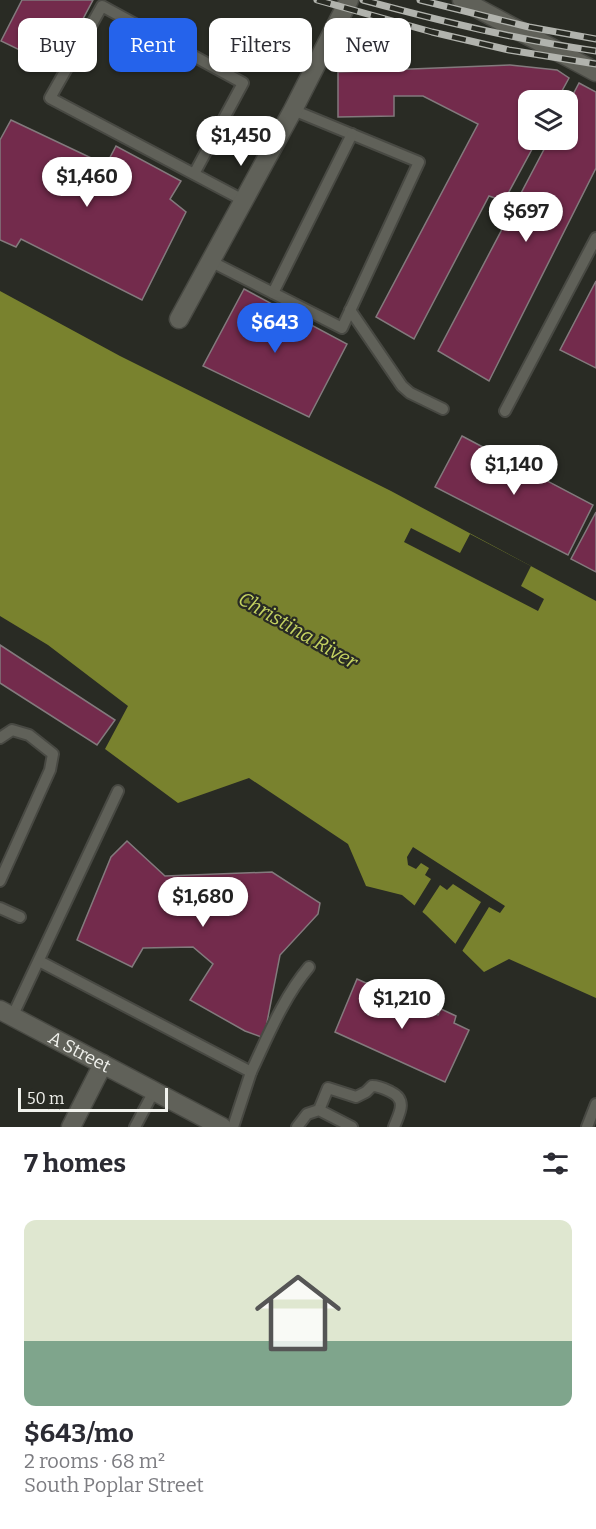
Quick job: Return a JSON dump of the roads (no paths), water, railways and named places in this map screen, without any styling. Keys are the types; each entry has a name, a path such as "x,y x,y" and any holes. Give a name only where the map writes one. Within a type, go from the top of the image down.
{"street":[{"path":"179,319 293,110 349,0"},
{"path":"462,0 596,72"},
{"name":"A Street","path":"6,1013 222,1127"},
{"path":"71,1127 103,1064"}],"lane":[{"path":"194,174 243,83 102,6 50,98 243,200"},
{"path":"210,261 342,328 419,162 293,110"},
{"path":"273,293 352,134"},
{"path":"505,411 596,238"},
{"path":"350,310 402,386 410,393 443,409"},
{"path":"0,738 12,730 29,735 52,754 50,770 0,881"},
{"path":"6,1013 39,961 118,791"},
{"path":"0,908 20,917"},
{"path":"39,961 251,1072"},
{"path":"233,1127 251,1072 286,999 309,967"},
{"path":"319,1110 328,1088 356,1097 372,1086 379,1086 397,1095 400,1099 402,1106 394,1127"},
{"path":"135,1127 154,1091"},
{"path":"587,1127 596,1104"},
{"path":"297,1127 307,1114 319,1110 352,1127"}],"water":[{"name":"Christina River","path":"0,291 120,356 391,491 596,601 596,998 509,959 484,972 426,915 402,895 366,886 348,844 249,778 178,803 105,749 128,706 48,645 0,616"}],"railway":[{"path":"317,0 432,32 509,50 596,64"},
{"path":"363,0 479,29 596,51"},
{"path":"420,0 529,27 596,39"}]}
